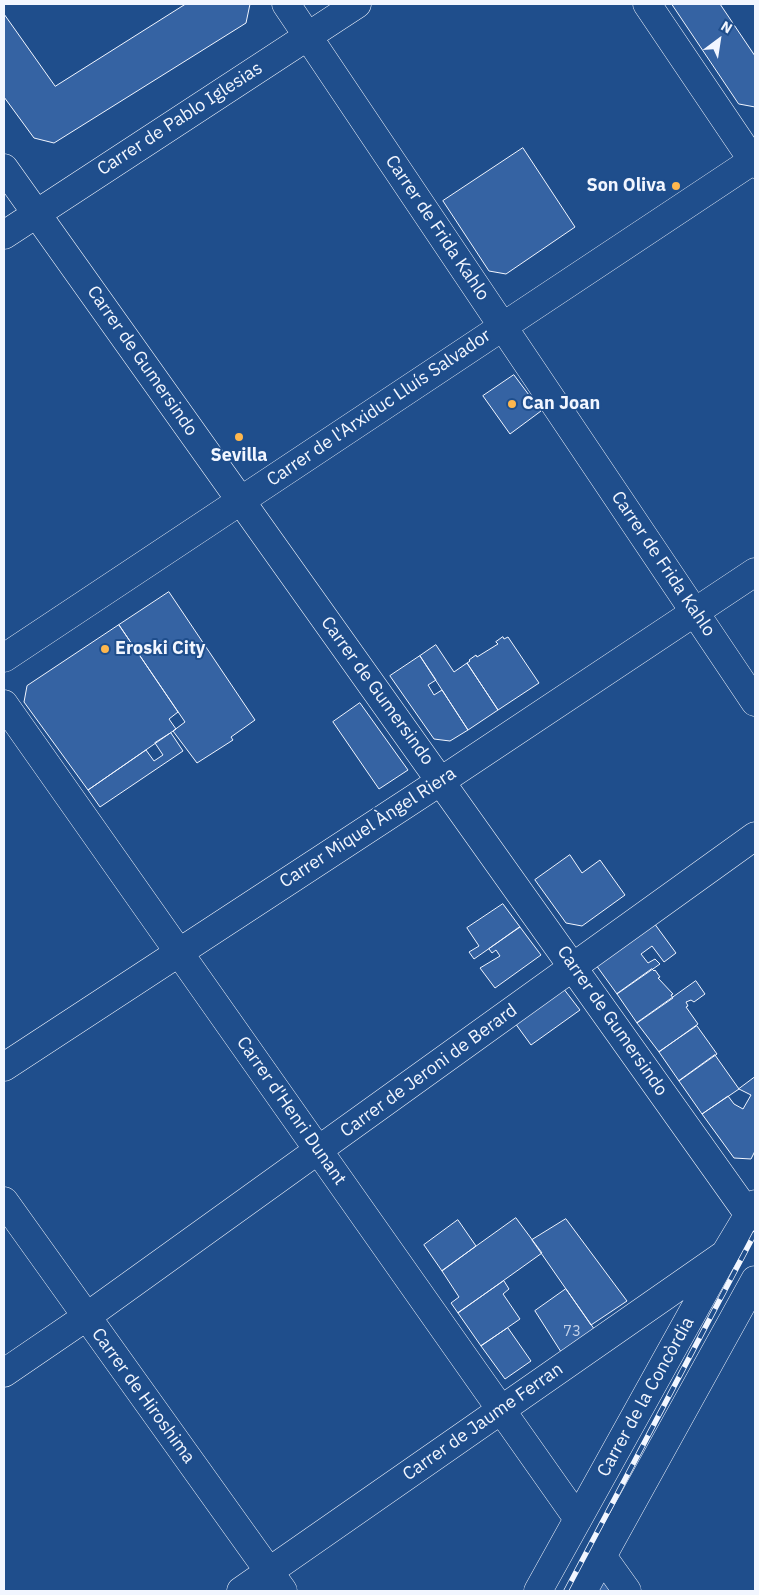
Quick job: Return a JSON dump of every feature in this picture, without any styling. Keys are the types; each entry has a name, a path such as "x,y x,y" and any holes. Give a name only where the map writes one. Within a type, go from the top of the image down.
{"street":[{"name":"Carrer de Frida Kahlo","path":"286,4 755,702"},
{"name":"Carrer de Pablo Iglesias","path":"4,235 358,4"},
{"path":"647,4 755,161"},
{"name":"Carrer de l'Arxiduc Lluís Salvador","path":"4,658 755,161"},
{"name":"Carrer de Gumersindo","path":"4,168 573,967 752,1210"},
{"name":"Carrer Miquel Àngel Riera","path":"4,1067 755,572"},
{"name":"Carrer d'Henri Dunant","path":"4,704 578,1519"},
{"name":"Carrer de Jeroni de Berard","path":"4,1374 755,836"},
{"name":"Carrer de Hiroshima","path":"4,1201 276,1581"},
{"name":"Carrer de la Concòrdia","path":"538,1591 725,1254 752,1210"},
{"name":"Carrer de Jaume Ferran","path":"241,1591 276,1581 501,1410 725,1254"},
{"path":"583,1591 755,1280"},
{"path":"602,1556 627,1591"}],"building":[{"path":"186,4 250,4 246,23 54,143 34,138 4,97 4,14 55,86"},
{"path":"672,4 720,4 755,56 755,107 739,104"},
{"path":"523,148 575,227 506,274 489,271 443,201"},
{"name":"Can Joan","path":"514,375 541,411 510,434 483,396"},
{"path":"169,592 255,720 231,737 233,740 197,763 173,731 185,722 119,625"},
{"path":"119,625 178,712 169,719 176,729 88,790 24,702 27,686"},
{"path":"503,637 504,639 508,637 539,683 498,710 467,663 476,655 477,657 498,644 496,642"},
{"path":"436,645 454,672 467,663 498,710 468,730 420,656"},
{"path":"420,656 436,680 428,685 434,695 442,690 468,730 450,741 434,739 390,676"},
{"path":"360,703 408,770 379,789 333,722"},
{"path":"171,733 183,751 100,807 88,790 146,750 154,761 163,755 155,743"},
{"path":"570,855 582,873 600,860 625,895 582,926 566,923 535,880"},
{"path":"503,904 520,927 474,959 469,952 479,946 467,928"},
{"path":"654,923 676,953 664,962 652,946 641,954 648,963 655,959 660,964 617,994 596,965"},
{"path":"520,927 541,955 495,988 480,968 500,956 496,950 492,953 489,949"},
{"path":"652,969 655,970 660,977 658,978 673,994 671,995 673,998 637,1023 617,994"},
{"path":"696,981 705,994 694,1002 691,1000 686,1002 688,1006 686,1007 698,1024 659,1052 637,1023"},
{"path":"563,988 580,1010 531,1045 515,1023"},
{"path":"697,1026 717,1054 679,1081 659,1052"},
{"path":"715,1055 739,1089 702,1114 679,1081"},
{"path":"755,1077 755,1151 751,1159 734,1158 702,1114 728,1096 734,1104 743,1109 751,1095 739,1089"},
{"path":"516,1218 542,1253 458,1313 451,1303 459,1297 442,1271"},
{"path":"566,1219 627,1301 591,1325 532,1240"},
{"path":"458,1220 476,1246 442,1271 424,1245"},
{"path":"504,1281 509,1289 503,1294 520,1319 481,1346 458,1313"},
{"path":"566,1289 597,1333 563,1355 535,1311"},
{"path":"508,1328 531,1361 505,1379 481,1346"},
{"path":"610,1578 620,1591 586,1591"}],"railway":[{"path":"566,1591 755,1233"}],"place":[{"name":"Son Oliva","path":"676,186"},
{"name":"Can Joan","path":"512,404"},
{"name":"Sevilla","path":"239,437"},
{"name":"Eroski City","path":"105,649"}]}
